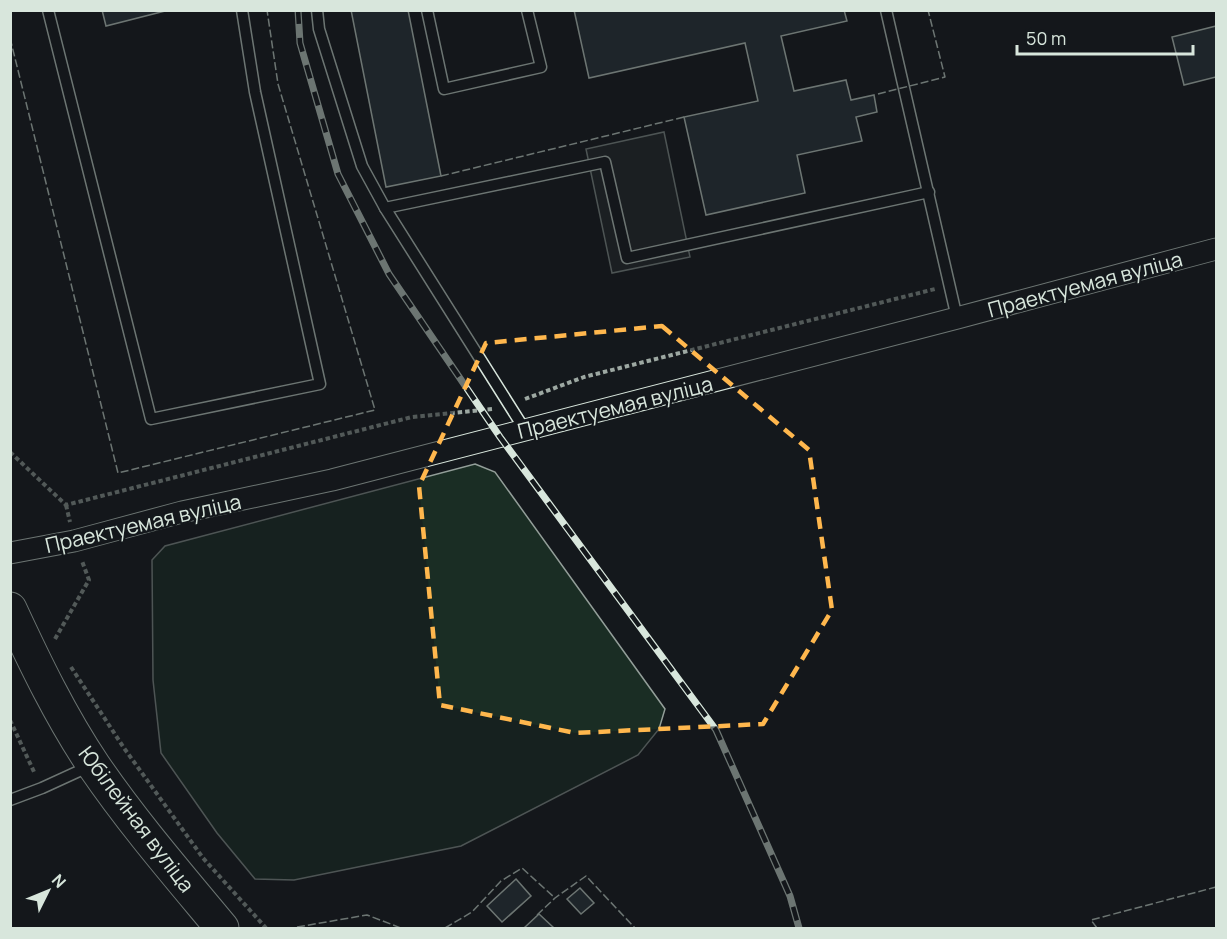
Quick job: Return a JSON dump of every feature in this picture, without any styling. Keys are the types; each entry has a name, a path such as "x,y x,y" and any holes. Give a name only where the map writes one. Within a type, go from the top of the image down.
{"main road":[{"name":"Юбілейная вуліца","path":"10,609 44,683 93,764 122,805 222,928"}],"street":[{"name":"Праектуемая вуліца","path":"10,553 74,540 182,512 332,480 1216,249"}],"lane":[{"path":"48,10 151,419 320,384 255,92 242,10"},
{"path":"317,10 319,29 362,166 385,208 525,430"},
{"path":"427,10 444,89 542,67 527,10"},
{"path":"886,10 957,318"},
{"path":"385,208 605,162 627,258 929,192"},
{"path":"10,800 93,764"}],"path":[{"path":"66,505 412,417 483,412 509,405 584,377 950,286"},
{"path":"10,452 66,505 74,540 89,580 54,641 30,652"},
{"path":"67,660 124,748 203,858 266,928"},
{"path":"10,720 42,788"}],"highlighted area":[{"path":"662,326 809,450 832,610 763,724 575,733 440,705 419,486 486,343"}],"green space":[{"path":"475,464 495,472 665,709 659,729 638,755 461,846 294,880 255,879 217,833 161,753 153,680 152,560 165,546"}],"shaded area":[{"path":"664,132 690,257 612,273 586,149"}],"building":[{"path":"102,10 169,10 106,26"},
{"path":"351,10 408,10 441,176 386,187"},
{"path":"574,10 844,10 847,21 781,36 794,91 846,80 851,100 874,95 877,112 856,117 862,141 797,155 805,193 706,215 684,117 758,101 745,43 589,78"},
{"path":"1216,26 1216,77 1184,85 1172,37"},
{"path":"516,879 531,896 502,922 487,906"},
{"path":"580,888 594,903 581,914 567,899"},
{"path":"539,914 554,928 524,928"}],"railway":[{"path":"298,10 300,43 338,174 389,274 500,437 716,730 790,896 799,928"}],"fence":[{"path":"10,38 118,473 375,410 278,84 267,10"},
{"path":"878,94 945,77 928,10"},
{"path":"441,176 684,117"},
{"path":"445,928 472,912 501,881 522,868 555,898"},
{"path":"537,915 555,898 586,876 635,928"},
{"path":"1097,928 1091,920 1216,887"},
{"path":"297,927 367,915 401,928"}]}
